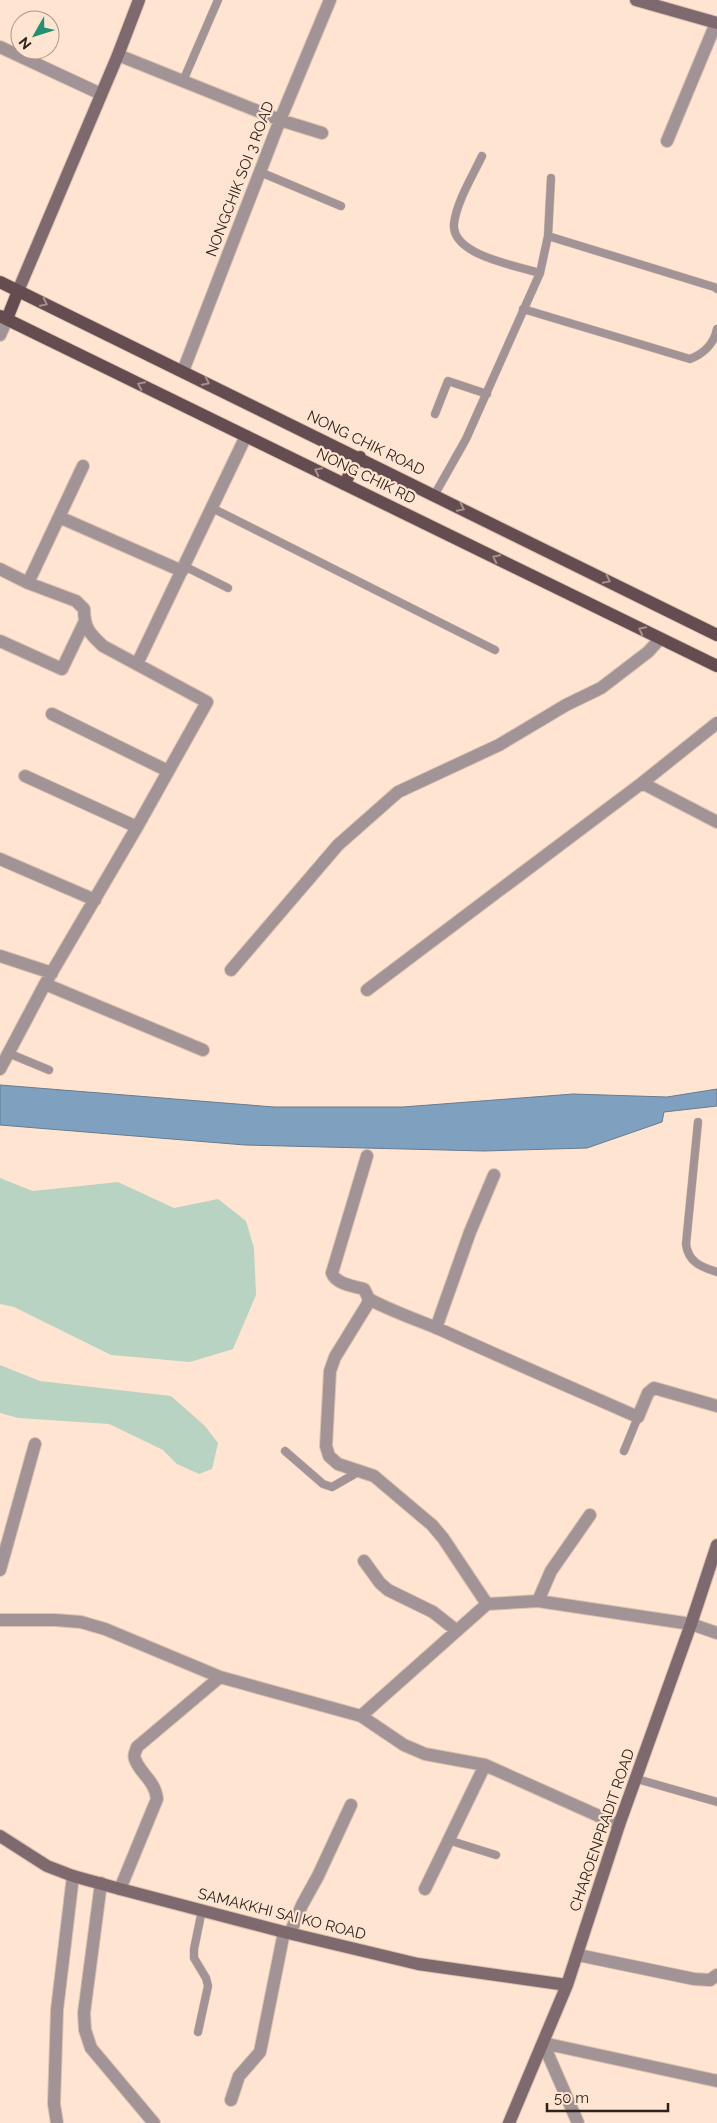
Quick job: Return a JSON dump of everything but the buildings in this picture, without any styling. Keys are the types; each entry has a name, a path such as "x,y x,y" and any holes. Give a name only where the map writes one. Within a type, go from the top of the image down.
{"main road":[{"name":"NONG CHIK ROAD","path":"0,282 435,494 717,635"},
{"path":"4,317 18,291"},
{"name":"NONG CHIK RD","path":"4,317 717,666"},
{"path":"344,484 360,458"}],"street":[{"path":"18,291 118,55 139,0"},
{"name":"NONGCHIK SOI 3 ROAD","path":"183,371 280,120 330,0"},
{"path":"636,0 716,23 667,142"},
{"path":"0,47 101,94"},
{"path":"118,55 280,120 322,133"},
{"path":"0,335 4,317"},
{"path":"137,664 246,436"},
{"path":"28,583 83,466"},
{"path":"59,518 183,569"},
{"path":"0,569 28,583 76,601 84,609 84,623 62,669 0,640"},
{"path":"0,1070 49,978 207,702 103,646 94,638 84,623"},
{"path":"231,970 338,845 398,792 499,745 566,705 601,688 648,652 660,639"},
{"path":"52,714 168,771"},
{"path":"367,990 642,783 717,723"},
{"path":"25,776 137,827"},
{"path":"642,783 717,822"},
{"path":"0,859 94,900"},
{"path":"0,956 203,1050"},
{"path":"367,1156 332,1273 338,1281 364,1289 369,1299 386,1308 638,1417 648,1393 654,1388 717,1406"},
{"path":"436,1328 470,1232 494,1175"},
{"path":"369,1299 368,1305 335,1356 330,1371 326,1446 329,1456 338,1464 374,1476 432,1525 443,1538 487,1604"},
{"path":"0,1570 34,1444"},
{"path":"538,1600 551,1570 590,1515"},
{"name":"CHAROENPRADIT ROAD","path":"509,2123 568,1985 619,1825 637,1779 717,1545"},
{"path":"364,1561 380,1583 388,1590 433,1612 457,1631"},
{"path":"361,1716 487,1604 538,1600 691,1624 717,1633"},
{"path":"0,1620 55,1620 81,1622 104,1628 220,1677 361,1716 404,1745 425,1754 484,1766 619,1825"},
{"path":"120,1889 157,1799 154,1784 135,1759 137,1747 220,1677"},
{"path":"425,1889 484,1766"},
{"path":"232,2100 239,2076 260,2052 287,1933 318,1876 351,1805"},
{"name":"SAMAKKHI SAI KO ROAD","path":"0,1836 47,1866 73,1876 287,1933 418,1964 568,1985"},
{"path":"58,2123 54,2104 57,2010 73,1876"},
{"path":"101,1884 84,2013 85,2030 91,2048 154,2123"},
{"path":"578,1954 694,1979 710,1980 717,1975"},
{"path":"543,2043 717,2081"},
{"path":"543,2043 578,2123"}],"lane":[{"path":"183,81 218,0"},
{"path":"482,156 456,213 453,226 458,239 481,256 540,273"},
{"path":"260,172 341,206"},
{"path":"435,494 466,439 540,273 548,236 551,178"},
{"path":"548,236 655,268 714,287 717,290"},
{"path":"523,309 690,359 702,355 716,335 717,329"},
{"path":"435,414 448,381 487,394"},
{"path":"212,508 495,650"},
{"path":"183,569 228,588"},
{"path":"8,1053 49,1070"},
{"path":"698,1122 686,1244 687,1254 696,1263 717,1272"},
{"path":"624,1451 638,1417"},
{"path":"285,1451 323,1484 332,1487 360,1471"},
{"path":"637,1779 717,1802"},
{"path":"448,1840 496,1855"},
{"path":"198,2032 208,1986 206,1978 194,1958 202,1910"}],"green space":[{"path":"0,1178 33,1191 118,1182 174,1208 218,1199 246,1221 254,1248 256,1295 233,1349 190,1362 111,1355 14,1307 0,1304"},
{"path":"0,1365 40,1381 171,1396 205,1426 218,1443 212,1469 199,1474 177,1464 163,1450 109,1424 18,1418 0,1413"}],"water":[{"path":"0,1085 274,1107 403,1107 573,1094 667,1097 717,1089 717,1106 664,1112 662,1122 587,1148 484,1151 245,1145 0,1125"}]}
